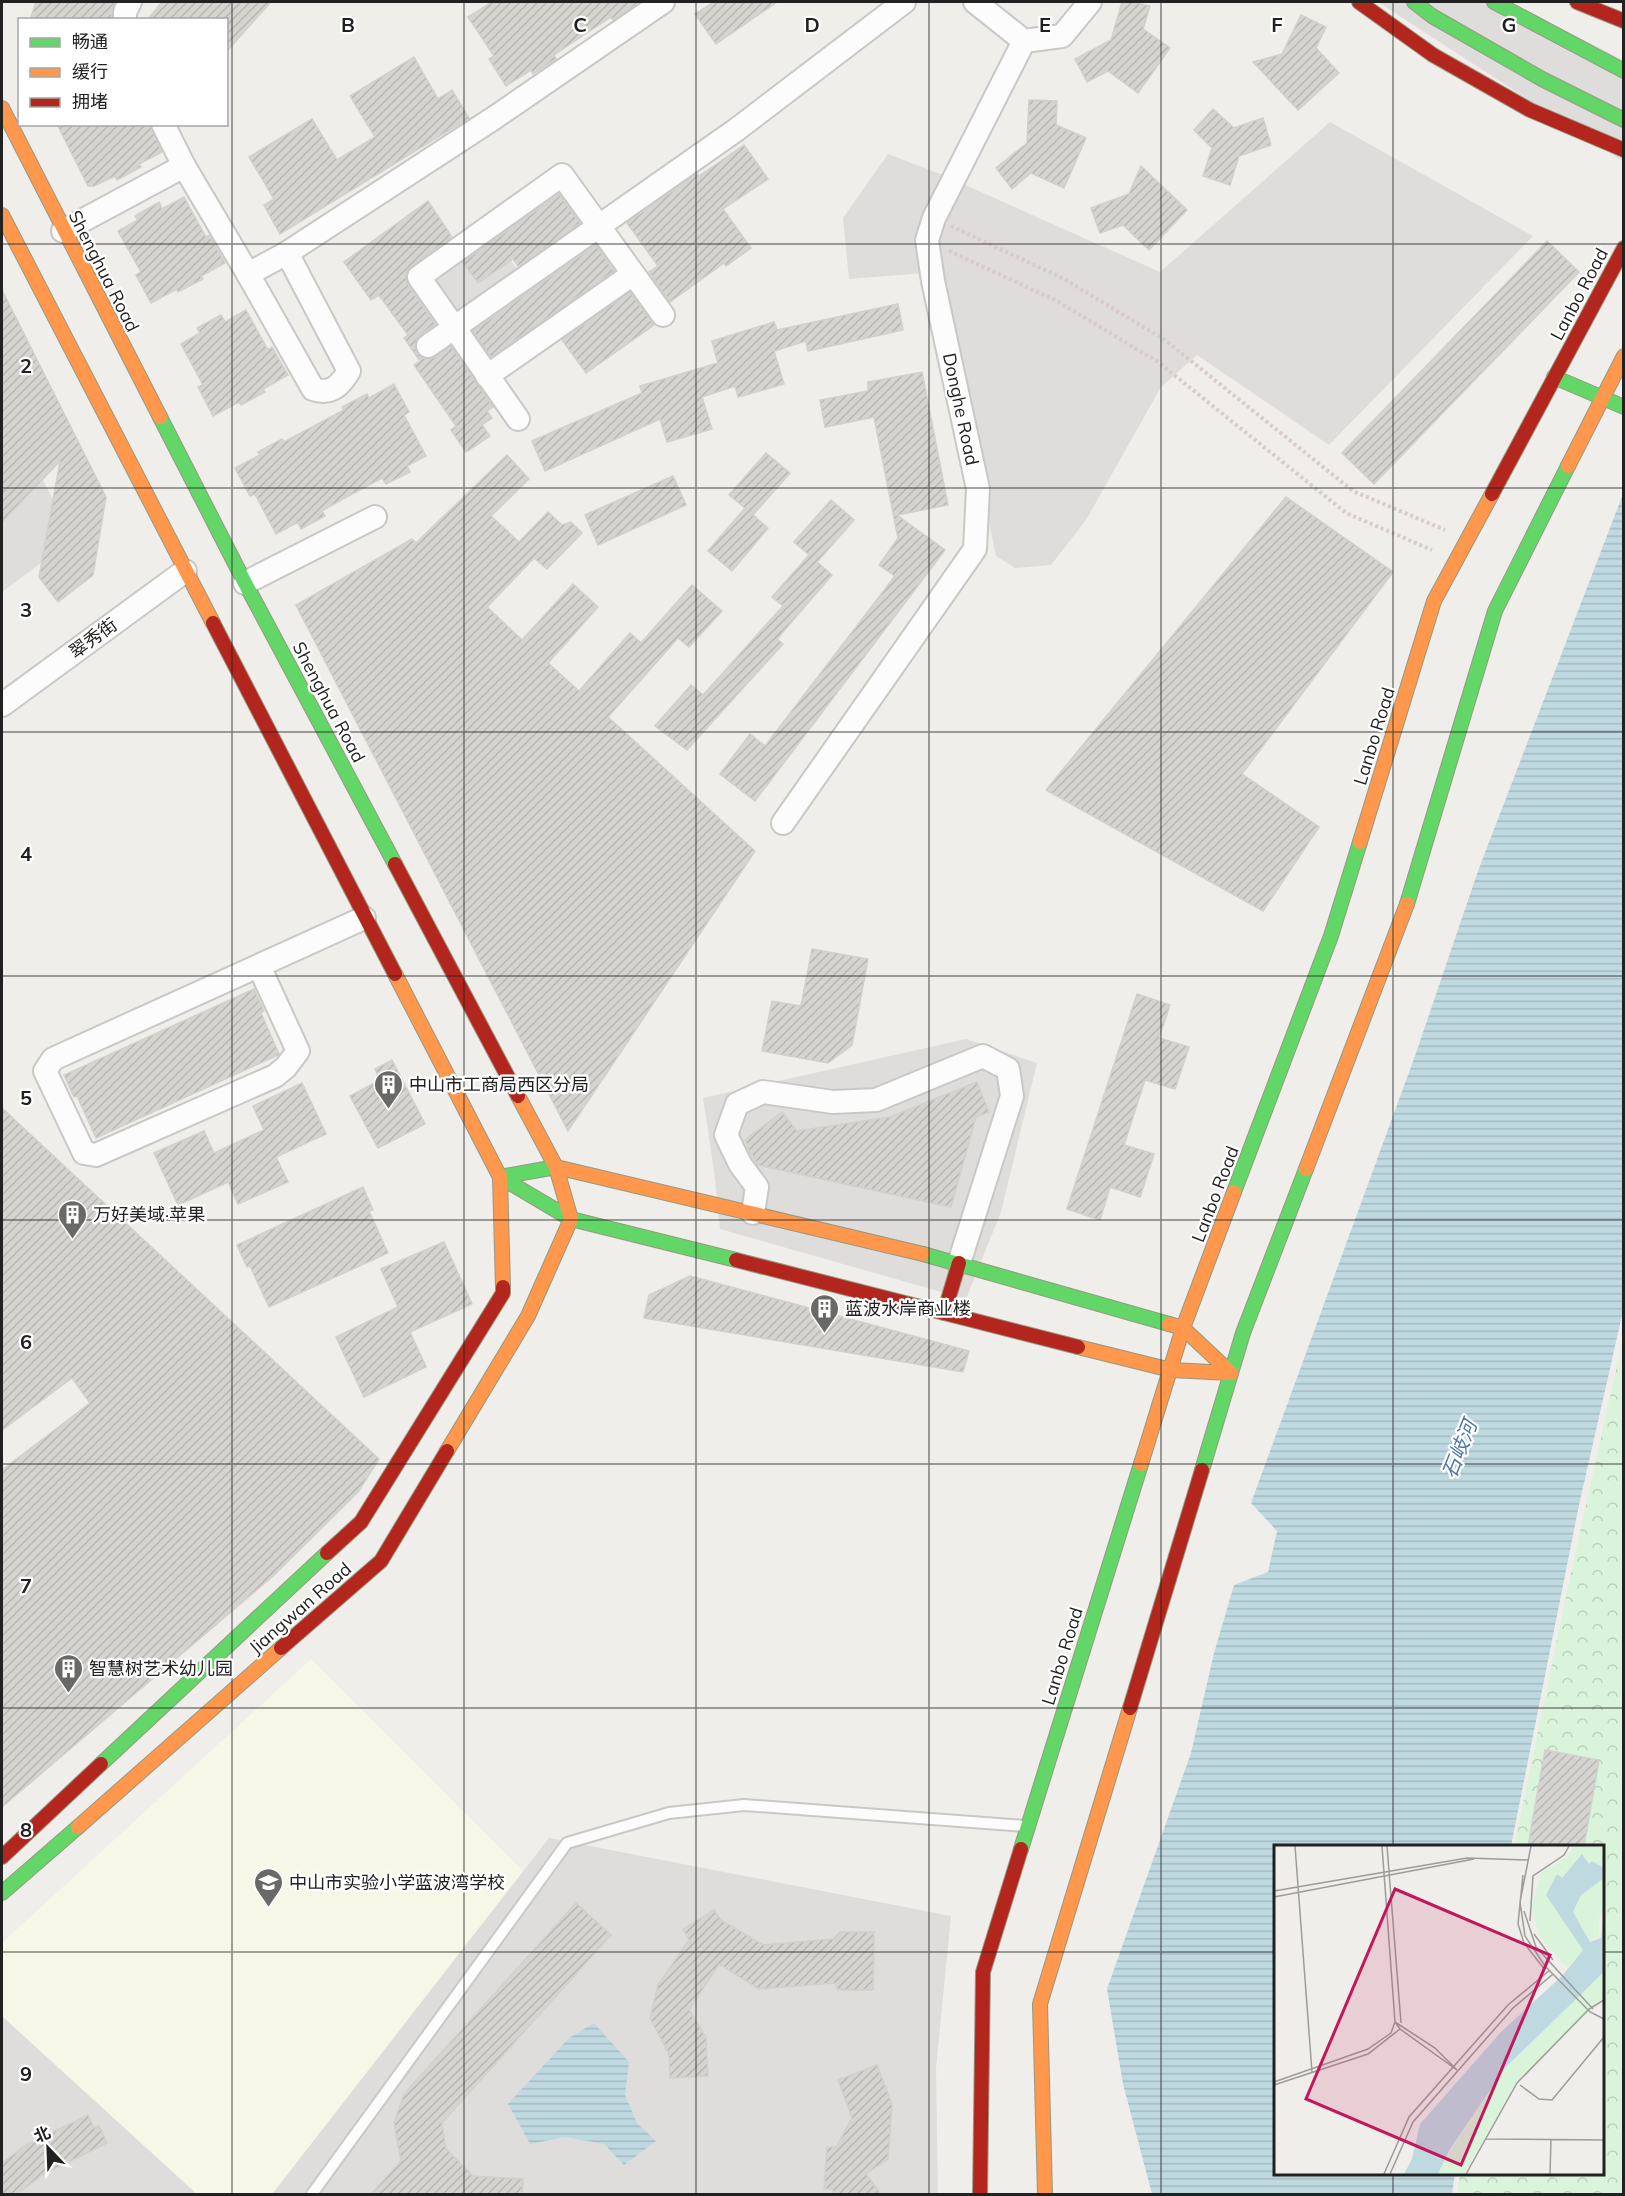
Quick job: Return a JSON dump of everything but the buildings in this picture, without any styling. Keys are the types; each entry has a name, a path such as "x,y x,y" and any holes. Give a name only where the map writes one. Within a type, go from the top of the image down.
{"street":[{"path":"125,18 130,2"},
{"path":"248,274 288,253 494,118 663,2"},
{"path":"428,346 736,130 904,2"},
{"path":"975,2 1024,40 1062,36 1090,2"},
{"path":"1359,2 1432,55 1530,110 1623,150"},
{"path":"1414,2 1432,16 1542,79 1623,120"},
{"path":"1494,2 1623,71"},
{"path":"1577,2 1623,21"},
{"name":"Donghe Road","path":"783,823 975,549 978,489 933,281 927,240 934,218 1024,40"},
{"name":"Shenghua Road","path":"2,108 245,583 556,1167 571,1220"},
{"path":"165,126 184,166 313,389 321,392 334,390 343,382 349,371 288,253"},
{"path":"63,231 184,166"},
{"path":"518,419 419,278 562,176 663,315"},
{"path":"2,215 500,1177 571,1220 748,1259 944,1313 1171,1370 1231,1373"},
{"name":"Lanbo Road","path":"980,2194 983,1972 1183,1328 1331,936 1434,601 1623,248"},
{"path":"487,376 633,274"},
{"path":"1045,2194 1040,2004 1231,1373 1244,1333 1401,922 1495,611 1623,356"},
{"path":"1554,377 1623,407"},
{"path":"245,583 375,518"},
{"name":"翠秀街","path":"2,705 185,571"},
{"path":"259,966 298,1051 286,1067 274,1076 96,1155 84,1153 45,1071 53,1059 364,918"},
{"path":"753,1218 757,1187 740,1164 726,1135 737,1104 763,1092 833,1102 876,1100 983,1056 1008,1069 1012,1096 944,1313"},
{"path":"500,1177 556,1167 753,1218 959,1263 1183,1328 1231,1373"},
{"name":"Jiangwan Road","path":"2,1857 361,1522 503,1293 500,1177"},
{"name":"Jiangwan Road","path":"2,1893 381,1561 528,1316 571,1220"}],"lane":[{"path":"312,2194 567,1843 669,1812 744,1805 1028,1826"}],"path":[{"path":"934,218 1064,279 1165,340 1353,491 1467,540"},
{"path":"927,240 1056,302 1158,362 1346,513 1456,560"}],"shaded area":[{"path":"1330,122 1533,236 1329,445 1197,355 1161,387 1086,520 1051,565 1015,568 996,556 937,272 849,279 843,218 888,154 943,175 1160,272"},
{"path":"491,232 522,276 456,321 426,277"},
{"path":"2,397 53,500 42,562 2,592"},
{"path":"966,1039 1037,1063 1001,1212 966,1299 720,1229 703,1098"},
{"name":"中山市实验小学蓝波湾学校","path":"311,1659 523,1871 272,2194 197,2194 2,2016 2,1943"},
{"path":"549,1838 951,1916 936,2068 938,2194 272,2194"},
{"path":"2,2016 197,2194 2,2194"}],"green space":[{"path":"1623,1338 1623,2194 1457,2194 1460,2175 1604,2175 1604,1845 1514,1845"}],"water":[{"name":"石岐河","path":"1623,494 1623,1311 1579,1505 1511,1845 1274,1845 1274,2175 1455,2175 1452,2194 1152,2194 1123,2084 1107,1989 1191,1753 1214,1653 1234,1585 1268,1572 1277,1531 1251,1503 1415,1056 1478,871"},
{"path":"594,2023 629,2062 625,2095 637,2123 656,2141 624,2165 604,2144 565,2137 530,2144 508,2104 569,2038"}],"pier":[{"path":"1378,2 1509,2 1623,60 1623,161"}],"traffic: fast":[{"path":"1414,2 1432,16 1542,79 1624,120"},
{"path":"1494,2 1624,71"},
{"path":"1554,377 1624,407"},
{"path":"160,417 245,583 395,864"},
{"path":"1407,904 1495,611 1568,466"},
{"path":"1234,1192 1331,936 1360,842"},
{"path":"556,1167 500,1177 571,1219 736,1260"},
{"path":"1202,1470 1243,1333 1306,1169"},
{"path":"923,1254 1169,1324"},
{"path":"1021,1849 1141,1464"},
{"path":"101,1764 327,1553"},
{"path":"2,1893 78,1827"}],"traffic: slow":[{"path":"2,108 160,417"},
{"path":"2,215 213,623"},
{"path":"1568,466 1624,356"},
{"path":"1360,842 1434,601 1492,494"},
{"path":"1306,1169 1407,904"},
{"path":"395,974 500,1177 503,1287"},
{"path":"447,1451 528,1316 571,1219 556,1167 518,1096"},
{"path":"556,1167 923,1254"},
{"path":"1141,1464 1183,1328 1234,1192"},
{"path":"1078,1347 1171,1370 1231,1373 1183,1328 1169,1324"},
{"path":"78,1827 281,1648"},
{"path":"1045,2194 1040,2004 1130,1708"}],"traffic: jam":[{"path":"1359,2 1433,55 1530,110 1624,150"},
{"path":"1577,2 1624,21"},
{"path":"1492,494 1624,248"},
{"path":"213,623 395,974"},
{"path":"395,864 518,1096"},
{"path":"736,1260 1078,1347"},
{"path":"944,1313 959,1263"},
{"path":"327,1553 361,1522 503,1293 503,1287"},
{"path":"281,1648 381,1561 447,1451"},
{"path":"1130,1708 1202,1470"},
{"path":"2,1857 101,1764"},
{"path":"980,2194 983,1972 1021,1849"}],"place":[{"name":"中山市工商局西区分局","path":"388,1110"},
{"name":"万好美域·苹果","path":"72,1240"},
{"name":"蓝波水岸商业楼","path":"824,1334"},
{"name":"智慧树艺术幼儿园","path":"68,1694"},
{"name":"中山市实验小学蓝波湾学校","path":"268,1908"}]}
